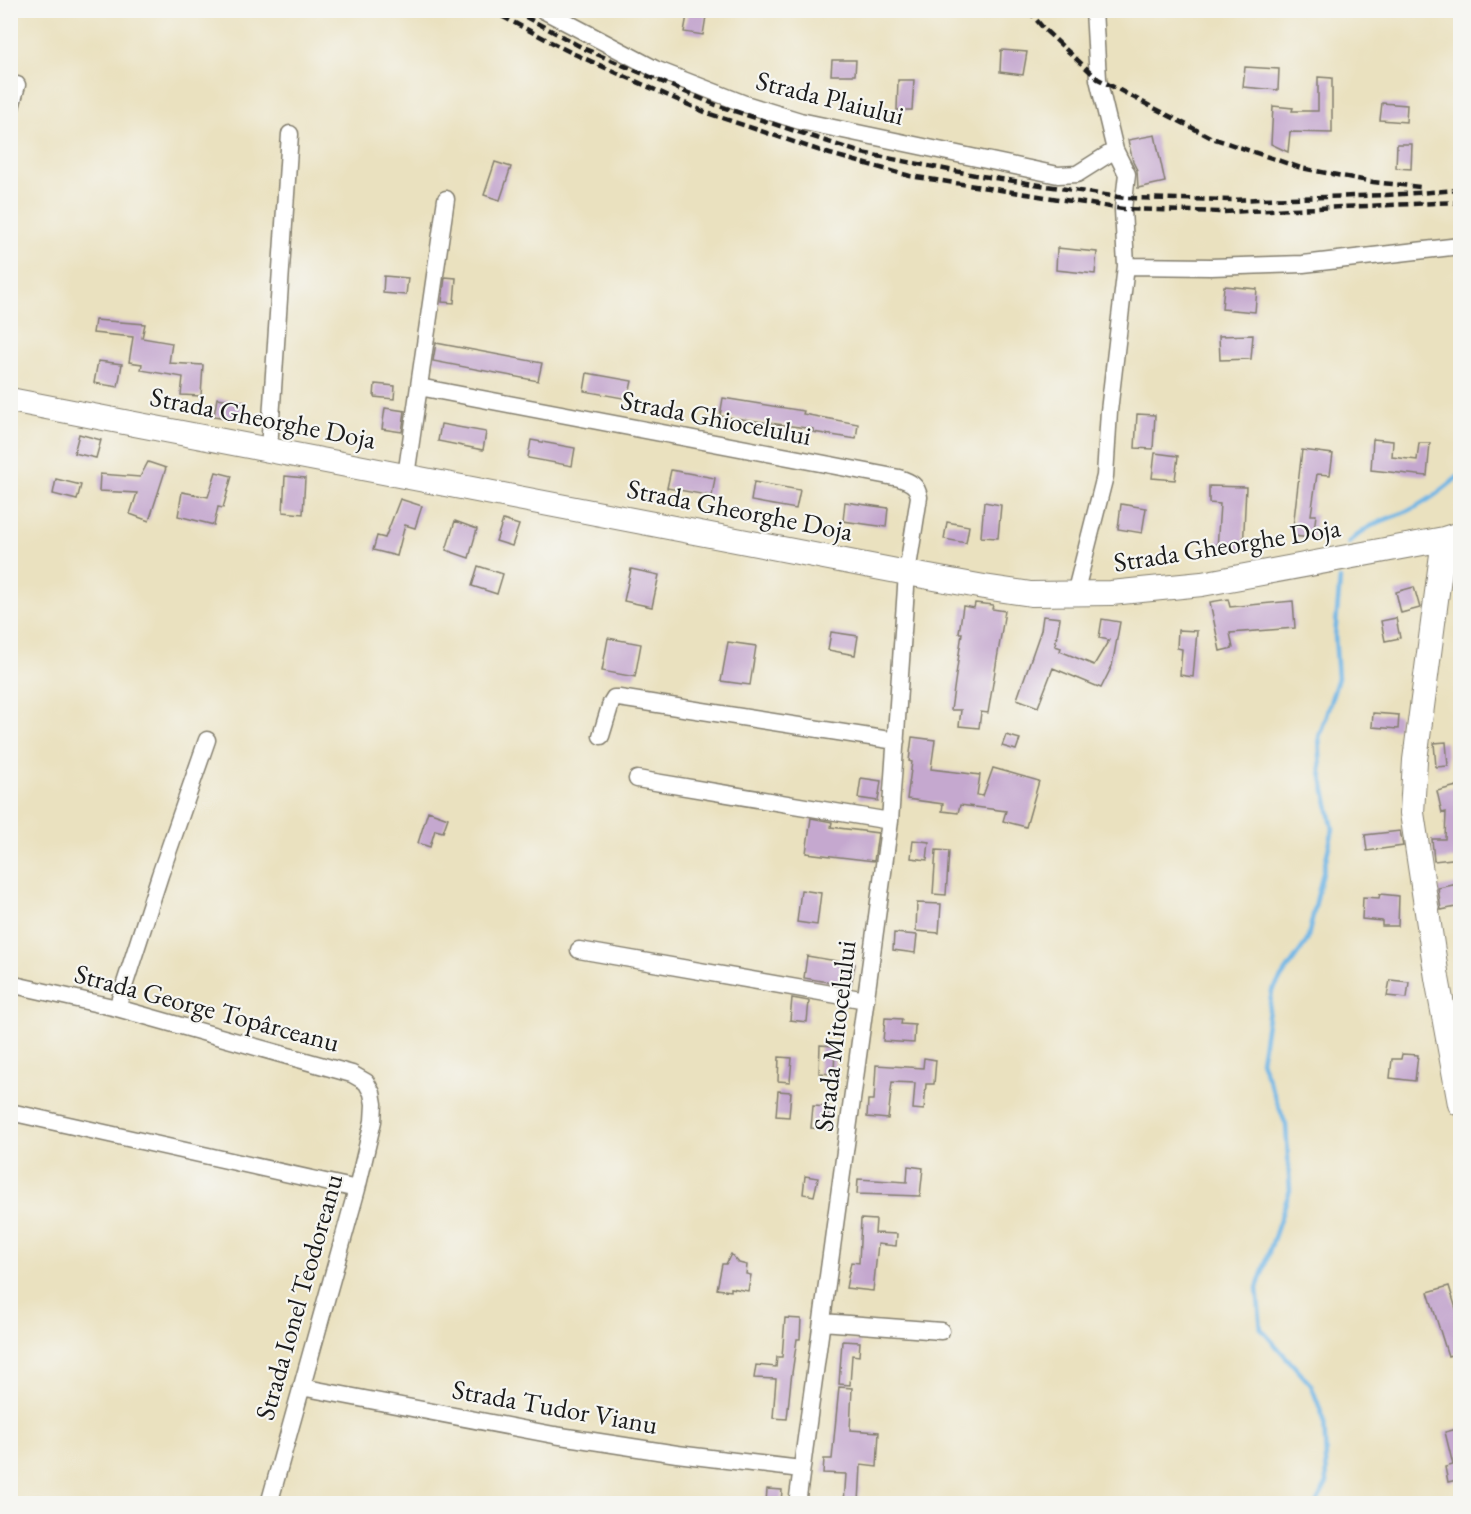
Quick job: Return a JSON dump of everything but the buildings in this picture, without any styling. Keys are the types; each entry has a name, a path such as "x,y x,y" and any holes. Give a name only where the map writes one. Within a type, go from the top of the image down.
{"main road":[{"name":"Strada Gheorghe Doja","path":"10,400 907,573 1031,594 1133,592 1202,584 1452,537"},
{"path":"1452,537 1415,760 1412,813 1437,978 1461,1104"}],"street":[{"name":"Strada Plaiului","path":"543,10 656,69 745,104 800,121 1058,175 1077,174 1115,150"},
{"path":"1075,594 1105,476 1109,411 1126,266 1123,209 1127,174 1115,150 1098,79 1094,10"},
{"path":"10,111 17,85"},
{"path":"269,450 290,134"},
{"path":"406,476 446,199"},
{"path":"1126,266 1211,267 1303,264 1461,246"},
{"name":"Strada Ghiocelului","path":"418,387 907,481 914,484 919,498 907,573"},
{"name":"Strada Mitocelului","path":"797,1503 890,820 907,573"},
{"path":"601,736 611,703 614,698 620,698 896,741"},
{"path":"117,1008 160,874 207,740"},
{"path":"637,779 890,820"},
{"path":"579,950 866,1000"},
{"name":"Strada George Topârceanu","path":"10,984 117,1008 352,1074 366,1082 375,1104"},
{"name":"Strada Ionel Teodoreanu","path":"269,1503 357,1189 375,1104"},
{"path":"10,1112 357,1189"},
{"path":"822,1322 941,1331"},
{"name":"Strada Tudor Vianu","path":"301,1386 554,1435 677,1454 801,1469"}],"waterway":[{"path":"1349,543 1370,526 1424,503 1460,475"},
{"path":"1316,1504 1327,1483 1324,1419 1311,1385 1261,1329 1257,1288 1290,1190 1286,1125 1261,1061 1272,991 1307,941 1333,829 1321,772 1319,737 1338,678 1335,636 1340,579"}],"railway":[{"path":"490,10 570,52 707,113 830,154 910,176 1123,209 1223,212 1460,202"},
{"path":"513,10 585,49 716,105 862,153 975,175 1125,198 1231,200 1387,195 1460,190"},
{"path":"1028,10 1045,30 1098,79 1212,138 1301,168 1373,182 1420,187"}]}
